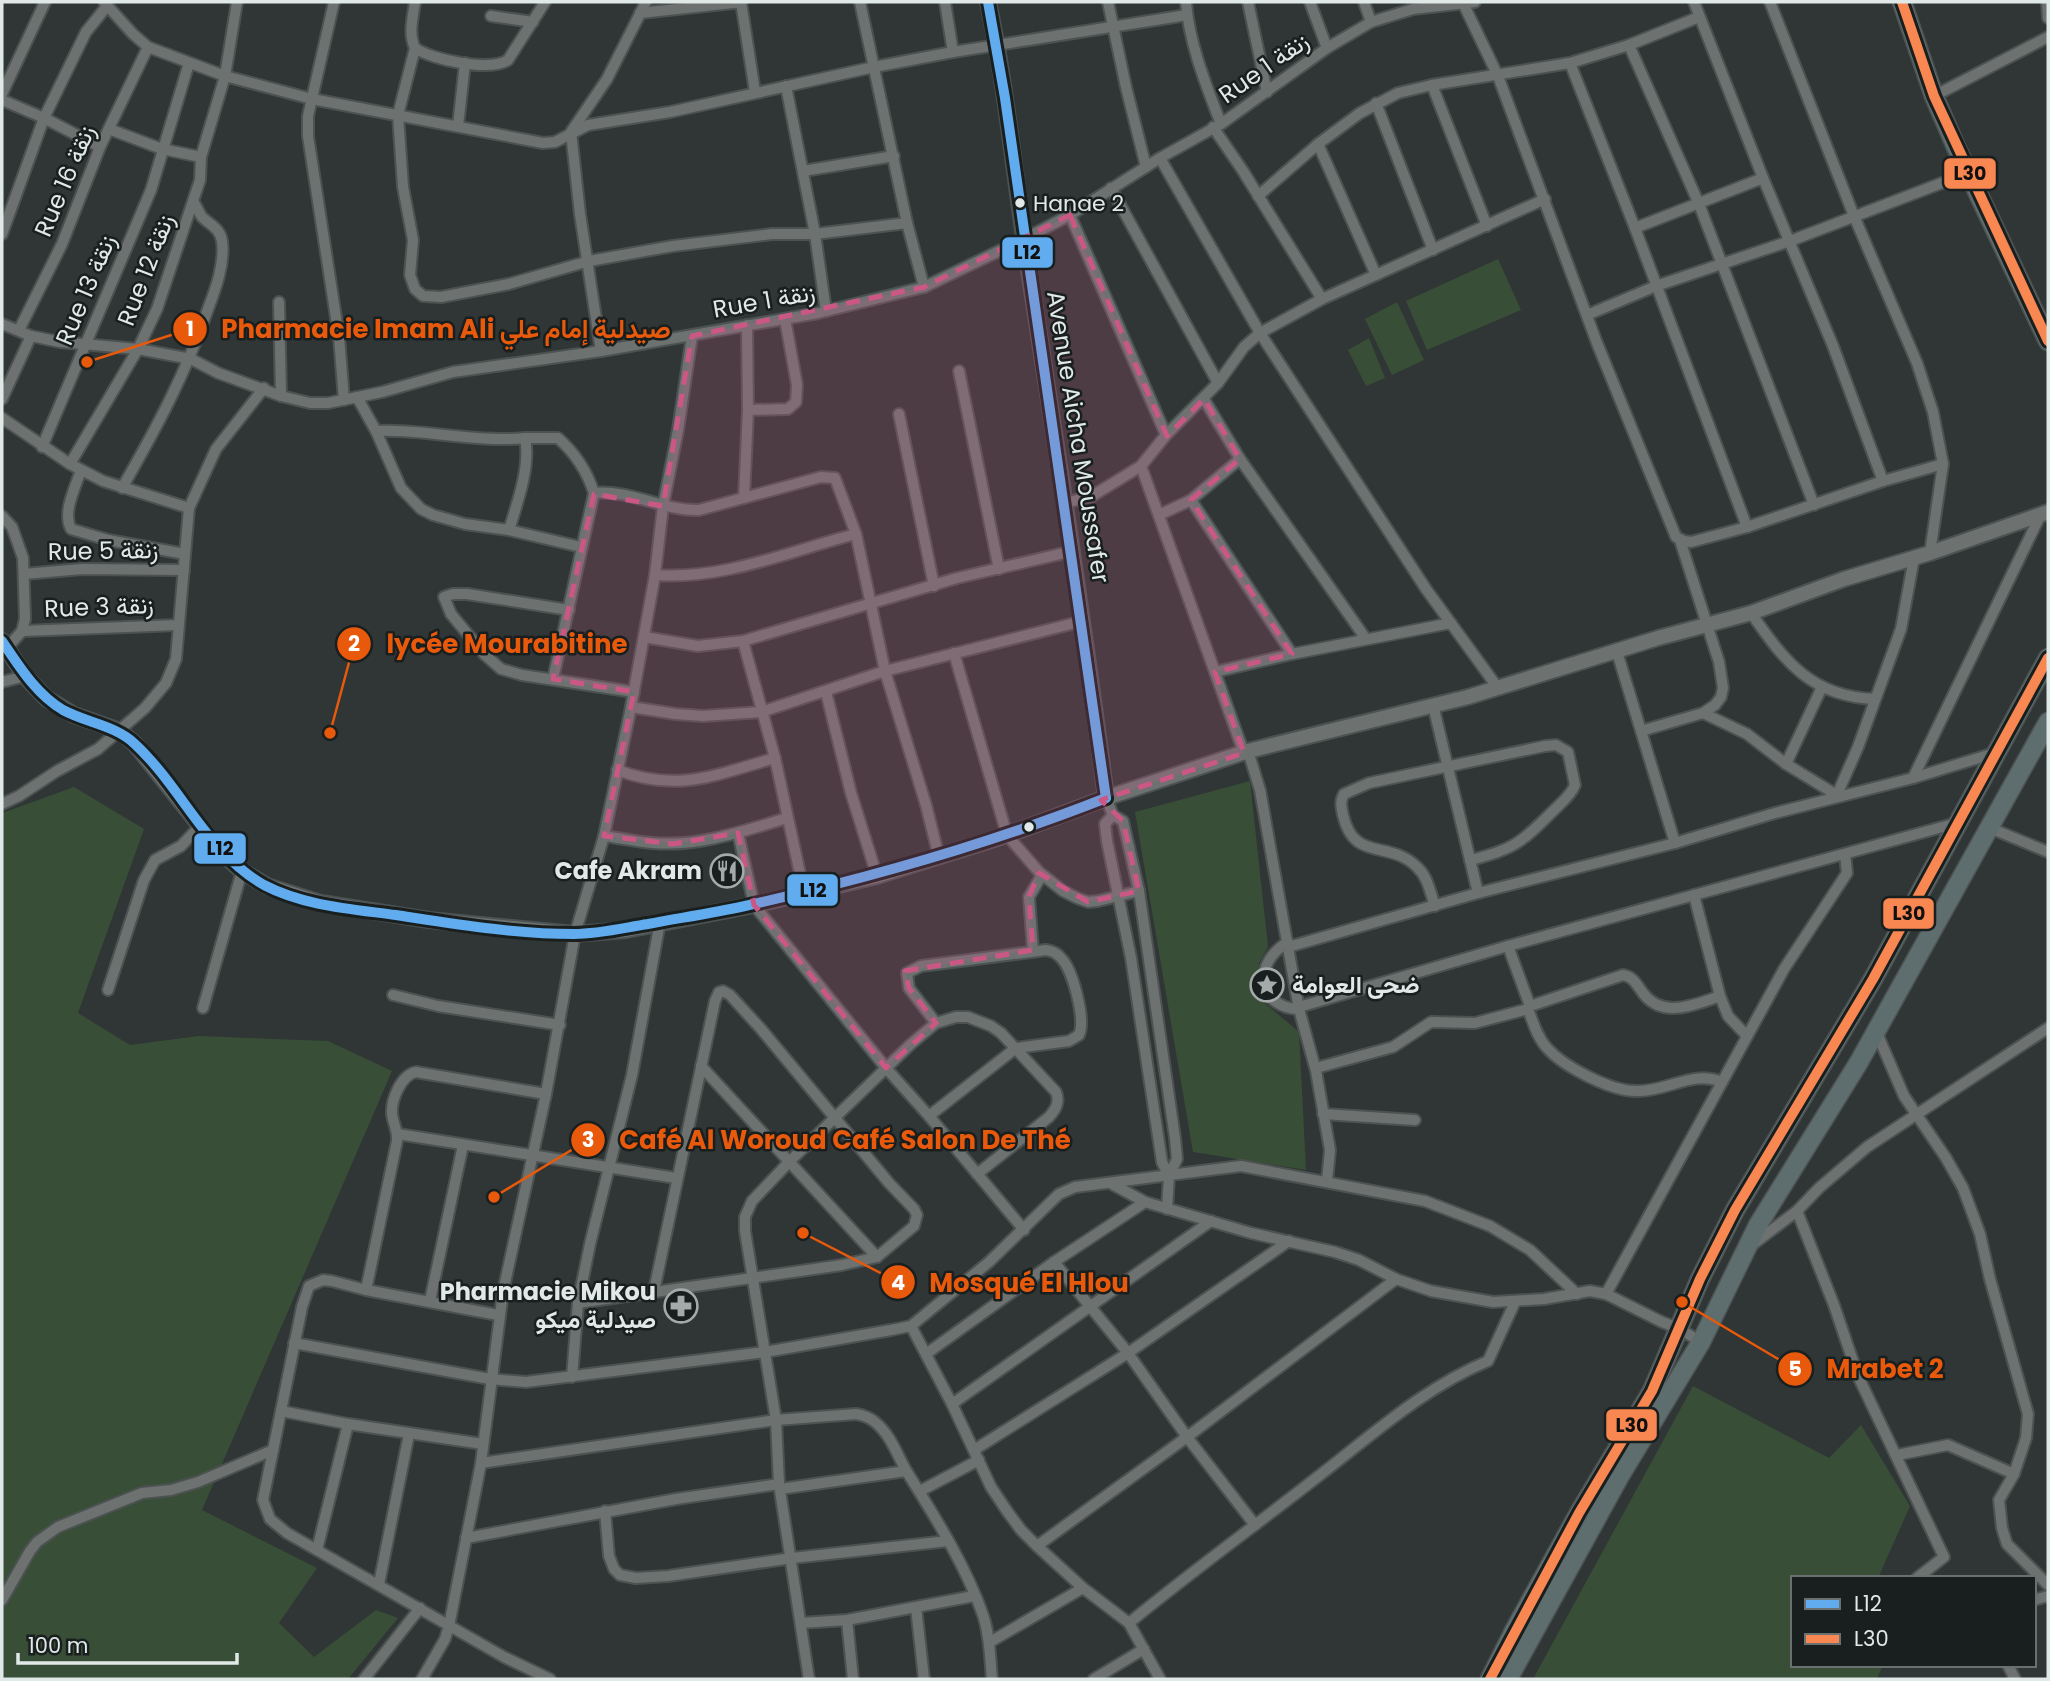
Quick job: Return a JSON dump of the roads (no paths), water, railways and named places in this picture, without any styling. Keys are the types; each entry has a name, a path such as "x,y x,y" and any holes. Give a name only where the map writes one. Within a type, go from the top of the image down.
{"main road":[{"path":"1902,2 1934,96 2048,341"},
{"path":"1490,1679 1579,1513 1652,1391 1700,1279 1735,1210 1873,979 2048,658"},
{"path":"1508,1679 1621,1474 1701,1342 1745,1250 1794,1164 1838,1098 2048,722"}],"street":[{"path":"2,94 45,2"},
{"name":"Rue 12 زنقة","path":"70,464 138,349 157,309 202,173 201,157 225,76 237,2"},
{"path":"334,2 308,116 308,136 339,337 344,400"},
{"path":"415,2 411,29 415,48 427,54 465,63 489,65 506,62 545,2"},
{"path":"601,351 580,214 571,132 607,79 646,2"},
{"path":"640,13 741,2 755,92"},
{"path":"860,2 907,223 924,286"},
{"path":"944,2 953,52"},
{"name":"Avenue Aicha Moussafer","path":"988,2 997,45 1024,239 1073,551 1106,798"},
{"path":"1108,2 1146,167"},
{"path":"1186,2 1187,15 1217,126 1322,299"},
{"path":"1248,2 1267,92"},
{"path":"1310,2 1328,48"},
{"path":"1364,2 1371,22"},
{"path":"1471,2 1587,315 1670,525 1680,540 1719,662 1723,688 1715,705 1703,713 1641,731"},
{"name":"Rue 1 زنقة","path":"2,324 31,336 85,346 138,349 191,359 218,373 281,396 310,403 344,400 453,372 601,351 826,311 924,286 1070,215 1160,158 1217,126 1328,48 1371,22 1412,5 1471,2"},
{"path":"1693,2 1833,346 1883,481"},
{"path":"1770,2 1854,216 1917,363 1933,412 1943,464 1930,554"},
{"path":"2047,2 2048,18"},
{"path":"2,234 44,118 86,33 106,4 148,47 225,76 312,99 543,143 555,142 571,132 591,125 627,120 874,67 1187,15"},
{"path":"491,16 533,22"},
{"path":"1258,196 1318,144 1376,103 1398,93 1570,63 1699,18"},
{"path":"1934,96 2048,37"},
{"path":"1629,44 1699,204 1814,505"},
{"name":"Rue 16 زنقة","path":"19,330 62,244 100,147 148,47"},
{"path":"415,48 398,115 403,187 412,240 410,275 420,294 440,297 509,284 589,261 715,240 772,234 815,234 907,223"},
{"name":"Rue 13 زنقة","path":"42,447 151,190 189,63"},
{"path":"458,127 465,63"},
{"path":"1570,63 1747,527"},
{"path":"1432,85 1487,226"},
{"path":"786,86 815,234 826,311"},
{"path":"2,100 100,147"},
{"path":"1376,103 1433,250"},
{"path":"109,130 162,149 201,157"},
{"path":"1318,144 1376,275"},
{"path":"803,171 894,156"},
{"path":"1160,158 1260,333 1399,548 1498,688"},
{"path":"1587,315 1656,286 1790,241 1968,173"},
{"path":"1635,228 1763,178"},
{"path":"1111,188 1218,383"},
{"path":"1065,503 1092,496 1141,466 1166,435 1204,400 1244,347 1260,333 1322,299 1545,198"},
{"path":"122,488 161,420 191,359 215,289 223,255 222,239 219,230 201,216 194,203"},
{"path":"1070,215 1166,435"},
{"path":"279,302 281,396"},
{"path":"748,410 788,408 796,402 797,385 785,319"},
{"path":"744,498 748,410 747,325"},
{"path":"2,399 31,336"},
{"path":"422,1679 445,1639 449,1626 481,1463 498,1315 547,1094 575,934 604,836 634,692 692,336"},
{"path":"959,371 999,569"},
{"path":"2,804 86,757 120,731 158,694 172,672 176,659 189,508 216,449 264,388"},
{"path":"357,397 376,431 401,488 421,509 465,524 509,530 581,547"},
{"path":"1204,400 1240,459 1366,639"},
{"path":"899,414 934,586"},
{"path":"2,418 42,447 81,470 122,488 189,508"},
{"path":"376,431 422,431 497,441 558,438 572,451 590,480 594,493 553,679"},
{"path":"509,530 523,480 527,447 525,438"},
{"path":"1159,515 1191,500 1240,459"},
{"path":"1680,540 1697,541 1747,527 1883,481 1943,464"},
{"path":"1141,466 1260,790 1299,1008 1316,1068 1330,1157 1327,1181"},
{"path":"81,470 69,508 68,524 71,529 108,540 185,554"},
{"path":"594,493 618,495 682,510 699,510 821,477 832,477 838,482 856,534 885,671 939,857"},
{"path":"1191,500 1292,653"},
{"path":"2,516 12,527 23,558 25,619 22,631 4,644 25,676 58,707 120,731 148,757 199,827 242,871 267,886 321,902 429,920 575,934 626,930 754,905 877,876 1007,835 1106,798 1246,752 1498,688 1751,613 1844,579 1930,554 2044,514"},
{"path":"1913,778 2044,514"},
{"path":"655,575 711,574 856,534"},
{"path":"644,637 698,646 743,641 870,602 1073,551"},
{"path":"1836,796 1858,747 1901,629 1914,558"},
{"name":"Rue 5 زنقة","path":"24,574 82,569 184,570"},
{"path":"569,610 467,594 444,597 452,614 492,663 509,673 634,692"},
{"path":"1751,613 1782,653 1811,682 1856,699 1875,699"},
{"path":"631,707 703,716 761,712 885,671 1083,621"},
{"path":"1215,672 1292,653 1451,623"},
{"name":"Rue 3 زنقة","path":"22,631 178,625"},
{"path":"743,641 775,758 804,892"},
{"path":"1617,652 1675,843"},
{"path":"954,653 1007,835 1042,875 1063,891 1088,902 1139,891"},
{"path":"2,682 25,676"},
{"path":"1786,764 1822,687"},
{"path":"826,692 851,793 877,876"},
{"path":"1433,705 1478,893"},
{"path":"1703,713 1747,734 1786,764 1836,796"},
{"path":"1435,906 1424,874 1410,861 1392,852 1364,847 1349,833 1341,803 1344,794 1356,787 1447,766 1545,746 1556,745 1563,748 1571,760 1575,777 1573,790 1544,821 1515,846 1503,852 1470,860"},
{"path":"1957,823 1508,946 1299,1008 1285,1008 1263,988 1267,962 1273,954 1288,945 1675,843 1998,752"},
{"path":"617,770 668,783 690,781 775,758"},
{"path":"1106,798 1112,815 1123,821 1139,891 1164,1052 1177,1159 1168,1176"},
{"path":"1112,815 1105,824 1150,1075 1162,1162 1168,1176 1167,1209"},
{"path":"604,836 652,844 673,844 738,833 787,818"},
{"path":"108,990 149,870 155,860 181,846 199,827"},
{"path":"1990,828 2048,852"},
{"path":"738,833 754,905 886,1068 1024,1230"},
{"path":"1606,1294 1784,969 1847,873 1845,854"},
{"path":"203,1008 242,871"},
{"path":"1033,950 1029,897 1042,875"},
{"path":"1694,895 1720,996 1728,1016 1747,1036"},
{"path":"572,1377 578,1303 641,1035 660,922"},
{"path":"1508,946 1540,1038 1554,1054 1574,1069 1609,1084 1638,1091 1709,1077 1722,1082"},
{"path":"929,1116 1016,1048 1069,1041 1082,1031 1080,1006 1064,961 1054,951 1033,950 910,970 907,973 909,988 936,1023"},
{"path":"1316,1068 1393,1047 1431,1022 1475,1023 1529,1008 1623,975 1632,978 1651,1002 1664,1007 1696,1004 1720,996"},
{"path":"578,1303 877,1257 914,1226 917,1215 747,1013 725,992 720,991 715,1000 654,1291"},
{"path":"393,995 438,1006 560,1025"},
{"path":"809,1679 779,1487 776,1420 752,1277 745,1217 752,1201 886,1068 936,1023 956,1017 968,1017 991,1026 1016,1048 1056,1092 1058,1101 1057,1107 1020,1142 977,1174"},
{"path":"1745,1250 1797,1211 1842,1167 1914,1114 2048,1028"},
{"path":"1876,1031 1914,1114 1955,1173 1980,1234 2028,1414 2026,1438 2014,1474 2000,1500 2002,1528 2007,1544 2048,1585"},
{"path":"701,1066 877,1257"},
{"path":"366,1290 398,1134 392,1115 393,1101 406,1077 411,1073 475,1080 547,1094"},
{"path":"1323,1114 1415,1120"},
{"path":"398,1134 676,1178"},
{"path":"430,1301 463,1145"},
{"path":"294,1343 490,1379 526,1382 765,1352 911,1325 962,1285 1024,1230 1059,1194 1075,1187 1241,1166 1424,1201 1490,1226 1530,1250 1577,1294"},
{"path":"1112,1184 1145,1202 1251,1233 1359,1260 1396,1279 1431,1291 1493,1302 1515,1302 1590,1291 1606,1294 1678,1328 1701,1342"},
{"path":"926,1354 1054,1262 1145,1202"},
{"path":"1797,1211 1826,1283 1858,1376 1944,1557 1920,1576"},
{"path":"952,1404 1211,1221"},
{"path":"920,1491 1128,1353 1289,1241"},
{"path":"1054,1262 1128,1353 1187,1437 1255,1525"},
{"path":"1037,1546 1396,1279"},
{"path":"498,1315 323,1280 309,1286 305,1292 294,1343 263,1500 266,1513 276,1526 504,1657 550,1679"},
{"path":"1129,1623 1411,1405 1458,1373 1488,1361 1515,1302"},
{"path":"911,1325 991,1487 1007,1511 1037,1546 1083,1588 1129,1623 1160,1679"},
{"path":"281,1410 348,1424 483,1444"},
{"path":"481,1463 776,1420 856,1414 866,1416 876,1422 890,1439 948,1541 983,1616 990,1642 992,1679"},
{"path":"317,1550 348,1424"},
{"path":"379,1584 409,1434"},
{"path":"1897,1455 1948,1445 2014,1474"},
{"path":"2,1600 30,1551 37,1542 58,1527 142,1493 171,1490 198,1482 225,1468 273,1450"},
{"path":"466,1538 605,1511 906,1471"},
{"path":"605,1511 611,1562 620,1575 626,1577 668,1576 792,1558 948,1541"},
{"path":"990,1642 1083,1588"},
{"path":"801,1623 847,1620 974,1596"},
{"path":"916,1607 924,1679"},
{"path":"364,1679 420,1608"},
{"path":"847,1620 853,1679"},
{"path":"1094,1679 1144,1649"}],"place":[{"name":"Hanae 2","path":"1020,203"},
{"name":"Pharmacie Imam Ali صيدلية إمام علي","path":"87,362"},
{"name":"lycée Mourabitine","path":"330,733"},
{"name":"Cafe Akram","path":"727,871"},
{"name":"ضحى العوامة","path":"1267,985"},
{"name":"Café Al Woroud Café Salon De Thé","path":"494,1197"},
{"name":"Mosqué El Hlou","path":"803,1233"},
{"name":"Mrabet 2","path":"1682,1302"},
{"name":"Pharmacie Mikou صيدلية ميكو","path":"681,1306"}]}
